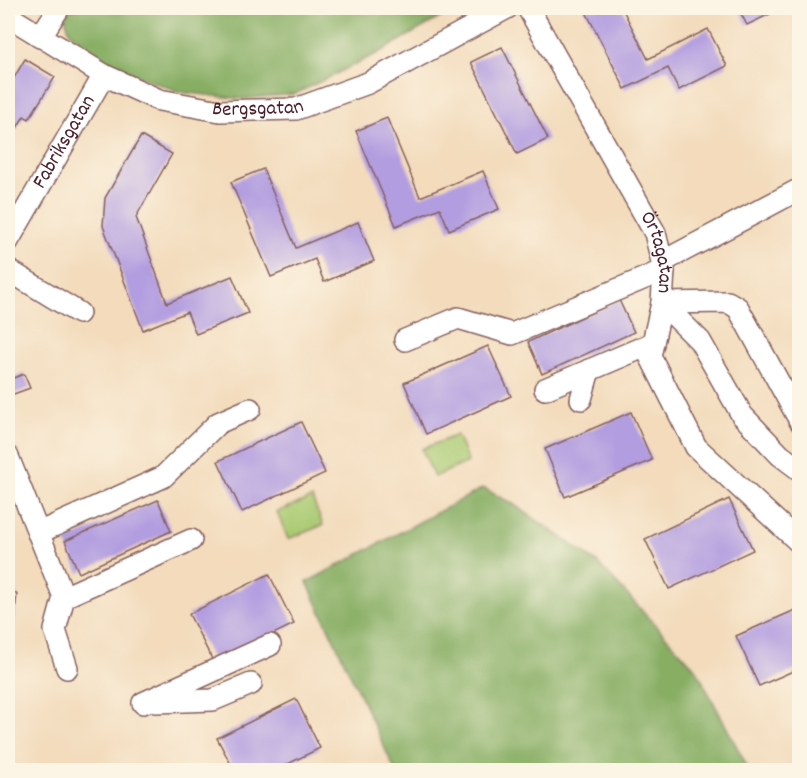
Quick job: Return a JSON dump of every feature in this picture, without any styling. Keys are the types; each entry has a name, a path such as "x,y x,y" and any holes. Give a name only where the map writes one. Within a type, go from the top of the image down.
{"street":[{"path":"40,37 59,8"},
{"name":"Bergsgatan","path":"8,16 104,75 159,100 220,111 296,109 368,83 507,8"},
{"name":"Örtagatan","path":"528,8 655,233 663,266 662,303 650,356 696,447 800,543"},
{"name":"Fabriksgatan","path":"9,236 104,75"},
{"path":"405,340 458,318 512,334 663,266 800,189"},
{"path":"8,270 79,313"},
{"path":"662,303 728,302 738,308 800,421"},
{"path":"662,303 700,341 742,415 780,455 800,470"},
{"path":"545,389 653,343"},
{"path":"581,399 589,370"},
{"path":"38,533 162,477 218,423 250,409"},
{"path":"8,457 64,597 55,630 67,668"},
{"path":"64,597 191,540"},
{"path":"251,684 213,700 143,703 270,645"}],"green space":[{"path":"71,8 457,8 378,53 295,94 242,99 180,92 122,70 70,33 65,17"},
{"path":"457,435 468,462 434,477 422,449"},
{"path":"483,488 513,504 597,562 696,669 749,770 395,770 307,582"},
{"path":"312,498 323,525 288,539 277,512"}],"building":[{"path":"584,8 622,8 648,59 708,29 727,66 679,90 668,68 625,89"},
{"path":"738,8 782,8 747,25"},
{"path":"502,47 548,139 517,154 471,62"},
{"path":"25,59 55,77 29,119 24,116 8,143 8,88"},
{"path":"387,118 420,197 483,171 499,209 449,230 440,208 396,226 356,131"},
{"path":"141,136 172,154 136,217 167,303 232,276 248,313 196,334 187,312 143,330 103,226 105,198"},
{"path":"263,169 296,248 358,222 374,261 324,282 315,259 271,277 231,182"},
{"path":"619,300 634,332 542,374 528,342"},
{"path":"488,346 511,396 426,434 404,383"},
{"path":"24,374 30,388 11,395 8,380"},
{"path":"631,412 652,460 565,497 545,449"},
{"path":"301,422 325,473 242,512 218,461"},
{"path":"729,499 753,550 669,589 645,539"},
{"path":"158,500 171,531 79,573 65,541"},
{"path":"269,574 294,624 214,663 189,614"},
{"path":"8,593 17,594 14,619 8,618"},
{"path":"800,608 800,668 759,686 736,636"},
{"path":"296,699 320,748 276,770 234,770 217,738"}]}
